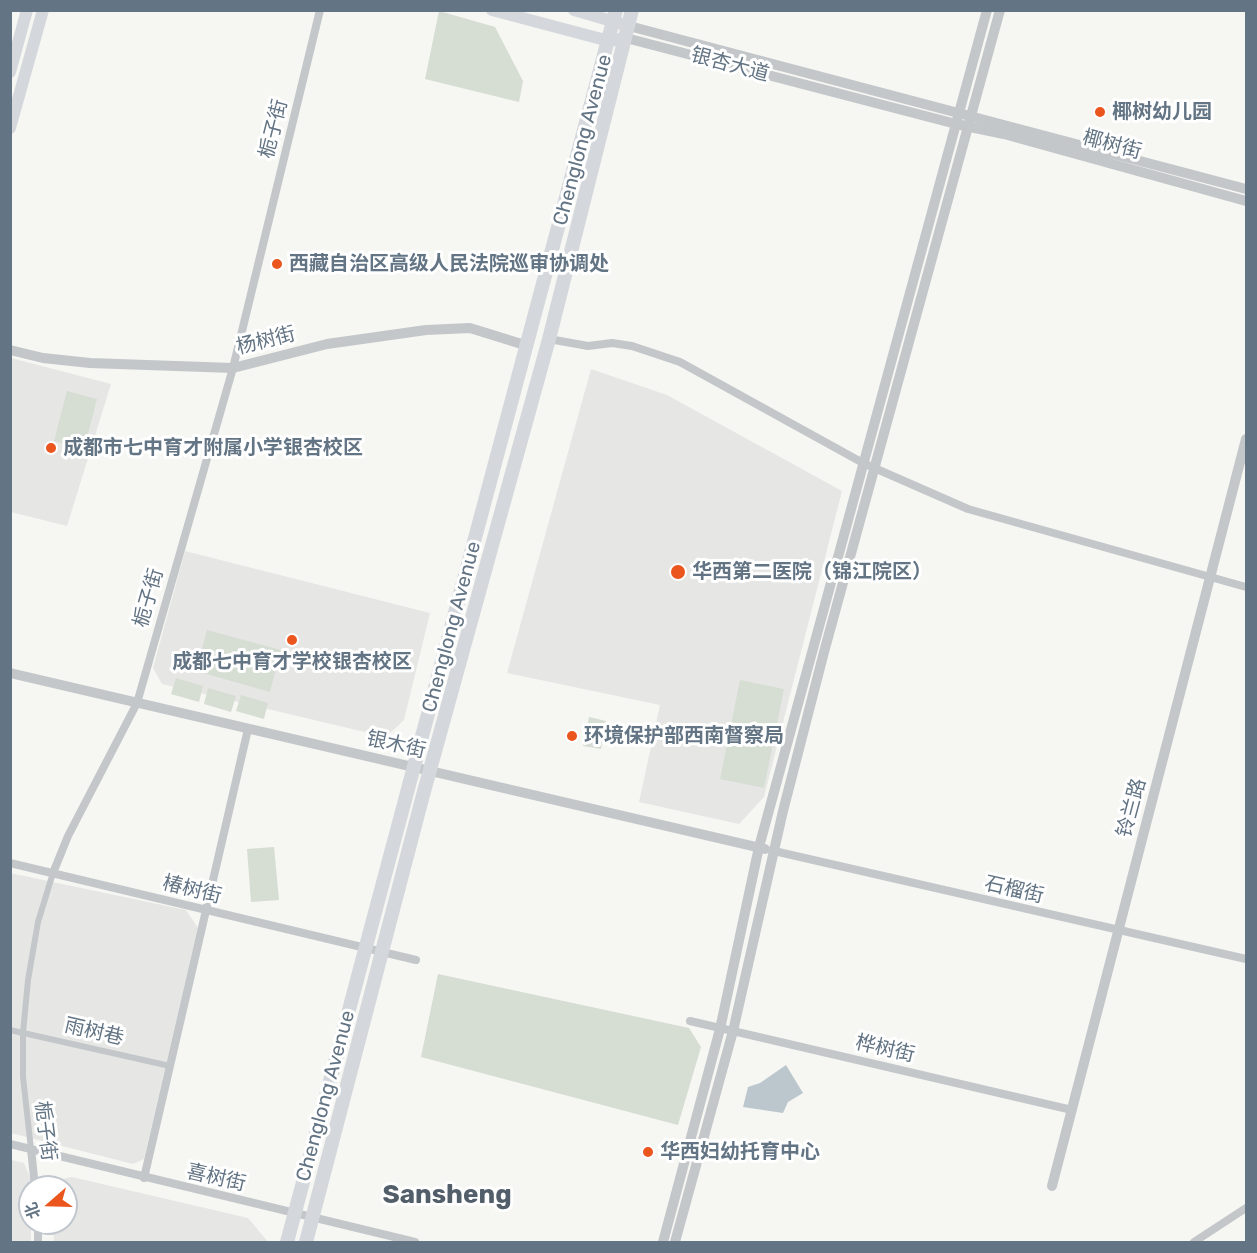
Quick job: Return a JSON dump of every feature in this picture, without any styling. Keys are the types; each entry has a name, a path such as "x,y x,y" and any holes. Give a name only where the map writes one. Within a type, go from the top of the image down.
{"highway":[{"name":"Chenglong Avenue","path":"306,1242 430,771 549,339 632,10"},
{"name":"Chenglong Avenue","path":"287,1242 615,16"}],"main road":[{"path":"10,72 27,10"},
{"path":"10,128 43,10"},
{"name":"银杏大道","path":"492,10 609,41 628,32 615,16 574,10"}],"street":[{"name":"栀子街","path":"35,1175 25,1105 23,1033 28,980 38,922 53,873 68,836 136,703 233,368 320,10"},
{"path":"663,1242 720,1029 759,847 987,10"},
{"path":"675,1242 733,1031 774,851 821,663 1000,10"},
{"name":"银杏大道","path":"628,32 971,116"},
{"name":"银杏大道","path":"628,32 968,127"},
{"name":"椰树街","path":"971,116 1246,189"},
{"name":"椰树街","path":"968,127 1004,134 1246,201"},
{"name":"杨树街","path":"10,350 43,358 90,363 233,368 327,344 426,330 470,328 528,346"},
{"path":"549,339 588,346 612,343 632,346 680,362 863,464 875,467 968,509 1246,586"},
{"name":"铃兰路","path":"1052,1186 1246,439"},
{"name":"银木街","path":"10,673 774,851"},
{"path":"144,1178 248,729"},
{"name":"石榴街","path":"774,851 1246,959"},
{"name":"椿树街","path":"10,863 365,950"},
{"path":"365,950 416,960"},
{"name":"桦树街","path":"690,1021 1072,1110"},
{"name":"雨树巷","path":"10,1030 170,1066"},
{"name":"喜树街","path":"10,1144 415,1242"},
{"path":"1198,1242 1246,1208"}],"shaded area":[{"path":"439,11 495,27 523,81 519,102 425,79"},
{"name":"成都市七中育才附属小学银杏校区","path":"11,358 111,384 67,526 11,512"},
{"name":"华西第二医院（锦江院区）","path":"591,369 667,395 842,491 764,797 739,824 639,802 660,705 507,673"},
{"path":"67,391 97,399 84,449 54,441"},
{"name":"成都七中育才学校银杏校区","path":"185,551 430,613 404,720 386,737 162,684 153,668"},
{"path":"207,630 281,650 270,692 196,671"},
{"path":"176,678 203,686 199,702 171,694"},
{"path":"740,680 784,689 764,788 720,779"},
{"path":"208,688 236,696 231,712 204,704"},
{"path":"241,695 268,703 264,719 236,711"},
{"path":"589,717 606,721 601,749 583,746"},
{"path":"274,847 279,900 251,902 247,849"},
{"path":"10,873 186,910 198,928 144,1159 133,1164 11,1133"},
{"path":"438,974 689,1028 701,1047 678,1125 421,1057"},
{"path":"786,1065 803,1093 788,1102 783,1113 743,1107 748,1087 760,1083"},
{"path":"11,1160 24,1163 29,1175 18,1175 18,1235 31,1235 31,1242 11,1242"},
{"path":"78,1178 248,1218 268,1242 54,1242 54,1235 78,1235"}],"place":[{"name":"椰树幼儿园","path":"1100,112"},
{"name":"西藏自治区高级人民法院巡审协调处","path":"277,264"},
{"name":"成都市七中育才附属小学银杏校区","path":"51,448"},
{"name":"华西第二医院（锦江院区）","path":"678,572"},
{"name":"成都七中育才学校银杏校区","path":"292,640"},
{"name":"环境保护部西南督察局","path":"572,736"},
{"name":"华西妇幼托育中心","path":"648,1152"}],"district":[{"name":"Sansheng","path":"447,1195"}]}
